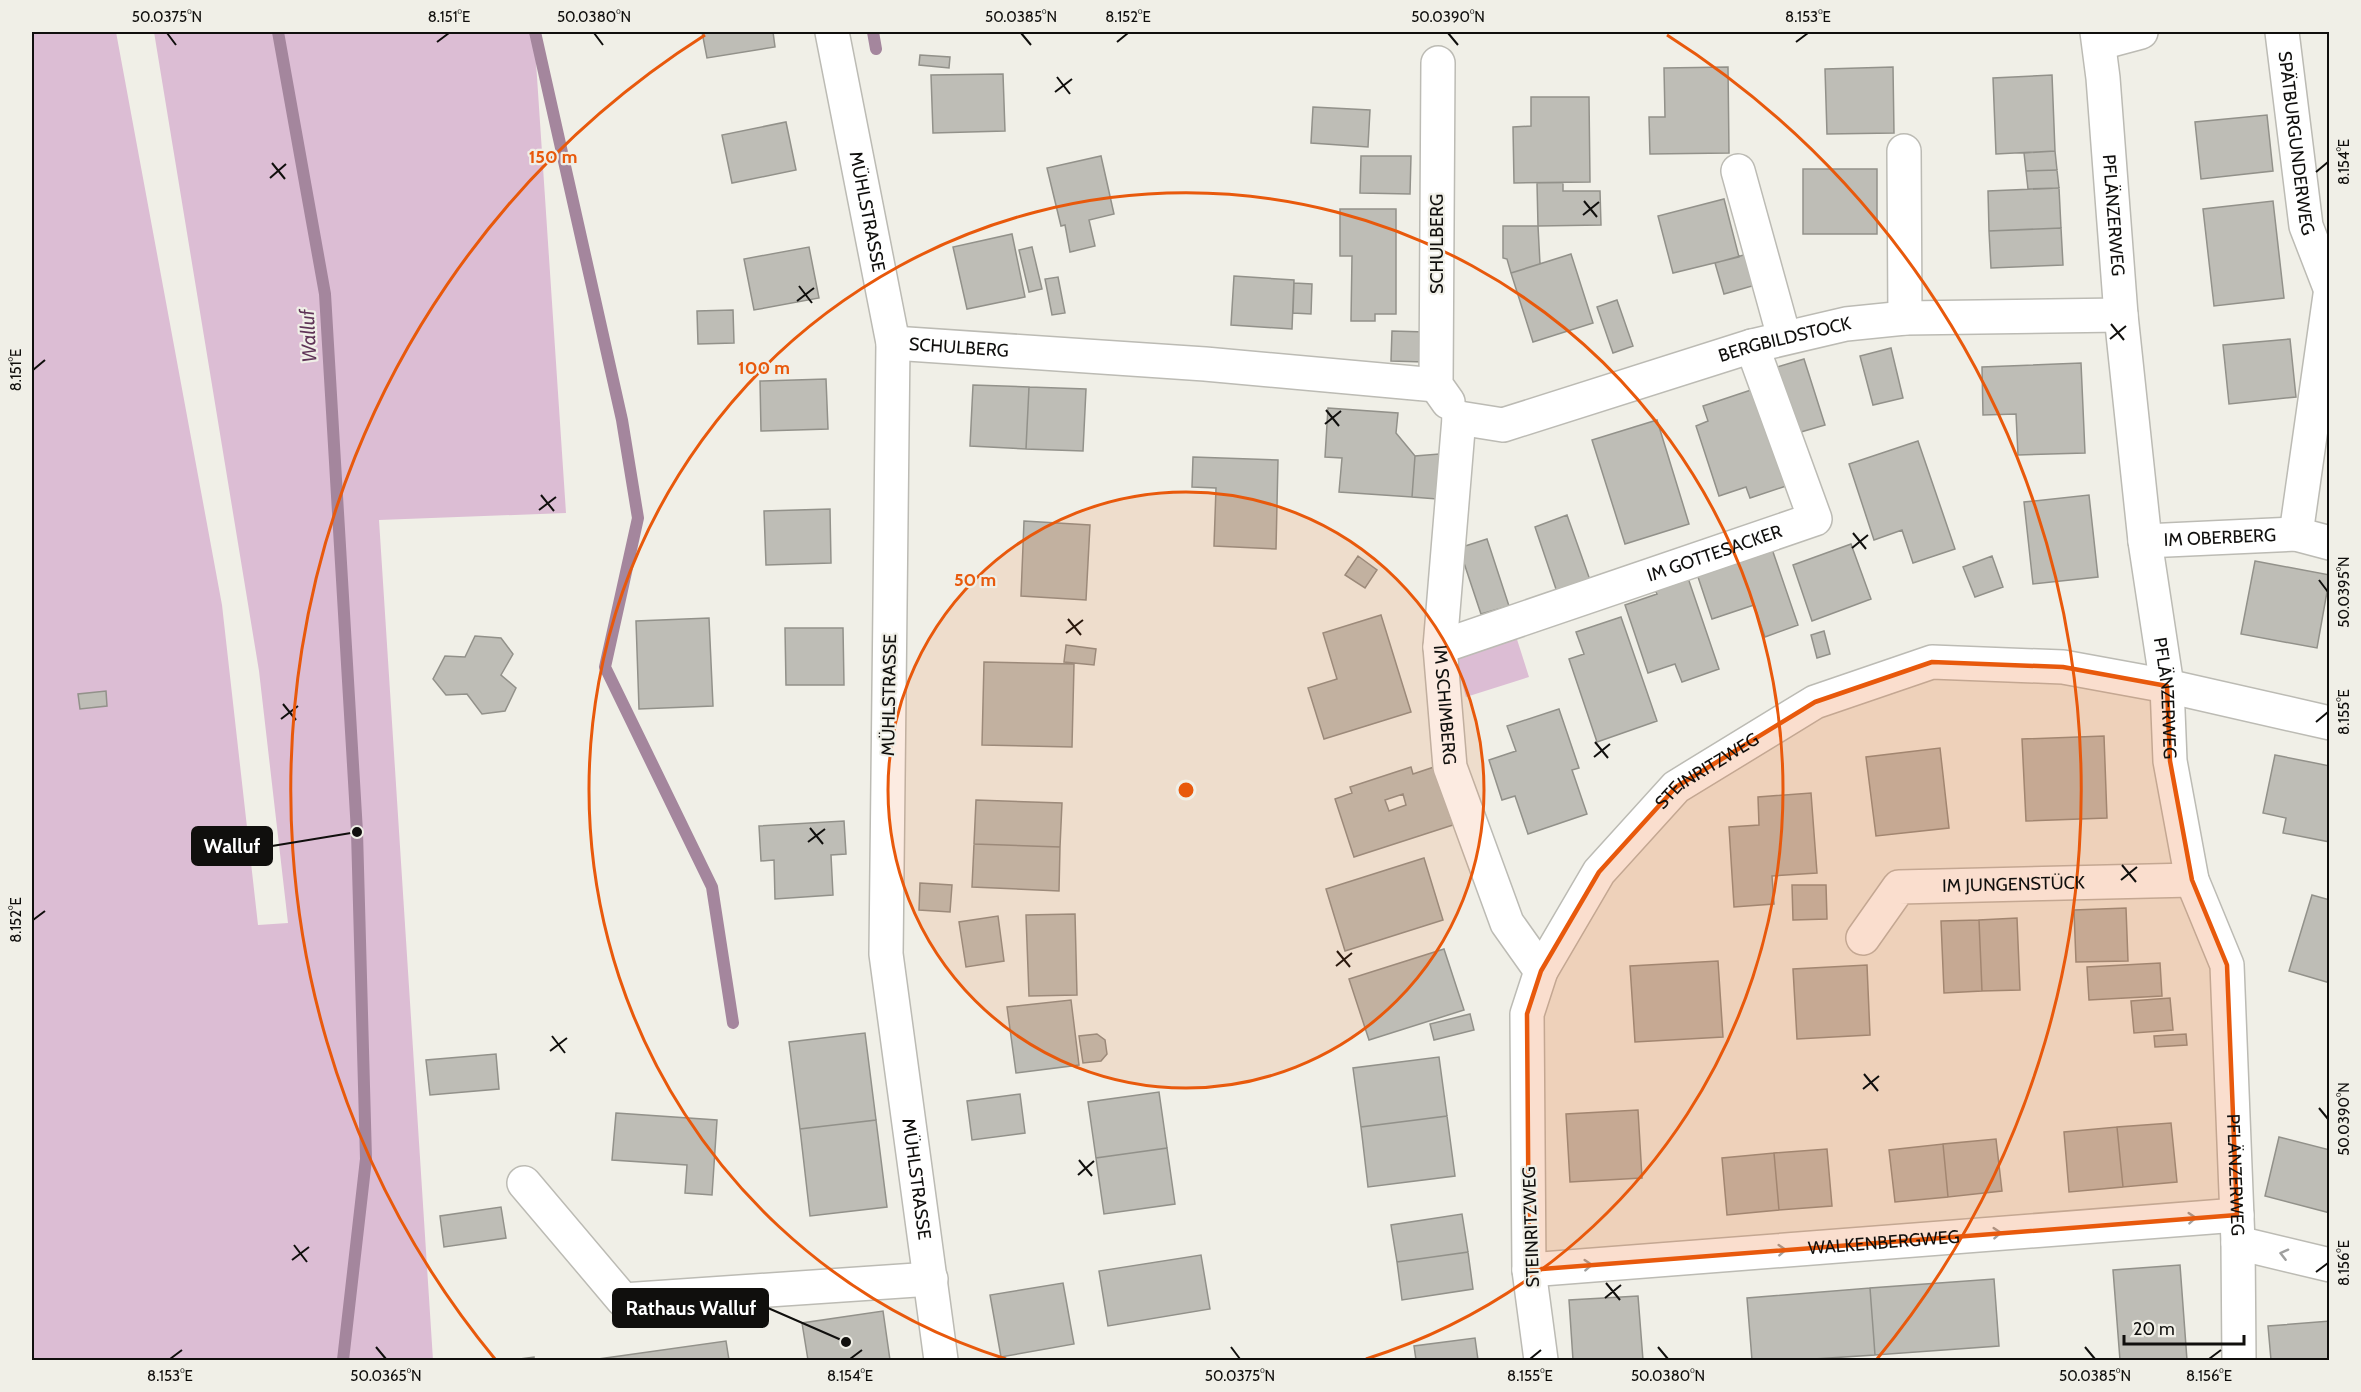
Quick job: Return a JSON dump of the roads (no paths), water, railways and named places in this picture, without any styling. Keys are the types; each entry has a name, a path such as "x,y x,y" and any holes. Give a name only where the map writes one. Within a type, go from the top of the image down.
{"street":[{"name":"MÜHLSTRASSE","path":"832,32 892,343 886,954 942,1360"},
{"path":"2098,37 2141,32"},
{"name":"SPÄTBURGUNDERWEG","path":"2282,32 2306,226 2330,288"},
{"name":"PFLÄNZERWEG","path":"2098,37 2121,315 2145,541 2167,686 2170,761 2192,880 2227,965 2238,1229 2239,1360"},
{"name":"SCHULBERG","path":"892,343 1205,364 1436,385 1438,63"},
{"path":"1904,151 1905,318"},
{"path":"1738,171 1784,337"},
{"name":"IM OBERBERG","path":"2296,534 2330,295"},
{"name":"BERGBILDSTOCK","path":"1459,418 1503,425 1752,346 1846,324 1905,318 2121,315"},
{"name":"IM GOTTESACKER","path":"1440,647 1815,519 1752,346"},
{"path":"1436,385 1459,418"},
{"name":"IM SCHIMBERG","path":"1459,418 1440,647 1450,767 1507,923 1541,971"},
{"name":"IM OBERBERG","path":"2145,541 2296,534 2330,543"},
{"name":"STEINRITZWEG","path":"1541,1360 1529,1269 1527,1014 1541,971 1599,872 1676,787 1815,702 1932,662 2063,667 2167,686 2330,723"},
{"name":"IM JUNGENSTÜCK","path":"1863,938 1899,887 2192,880"},
{"path":"524,1183 623,1300 931,1279"},
{"name":"WALKENBERGWEG","path":"1529,1269 2238,1229 2330,1265"}],"waterway":[{"name":"Walluf","path":"278,32 325,294 357,832 366,1159 343,1360"},
{"name":"Walluf","path":"535,32 622,420 638,518 605,667 712,887 733,1023"},
{"path":"873,32 876,49"}],"place":[{"name":"Walluf","path":"357,832"},
{"name":"Rathaus Walluf","path":"846,1342"}]}
